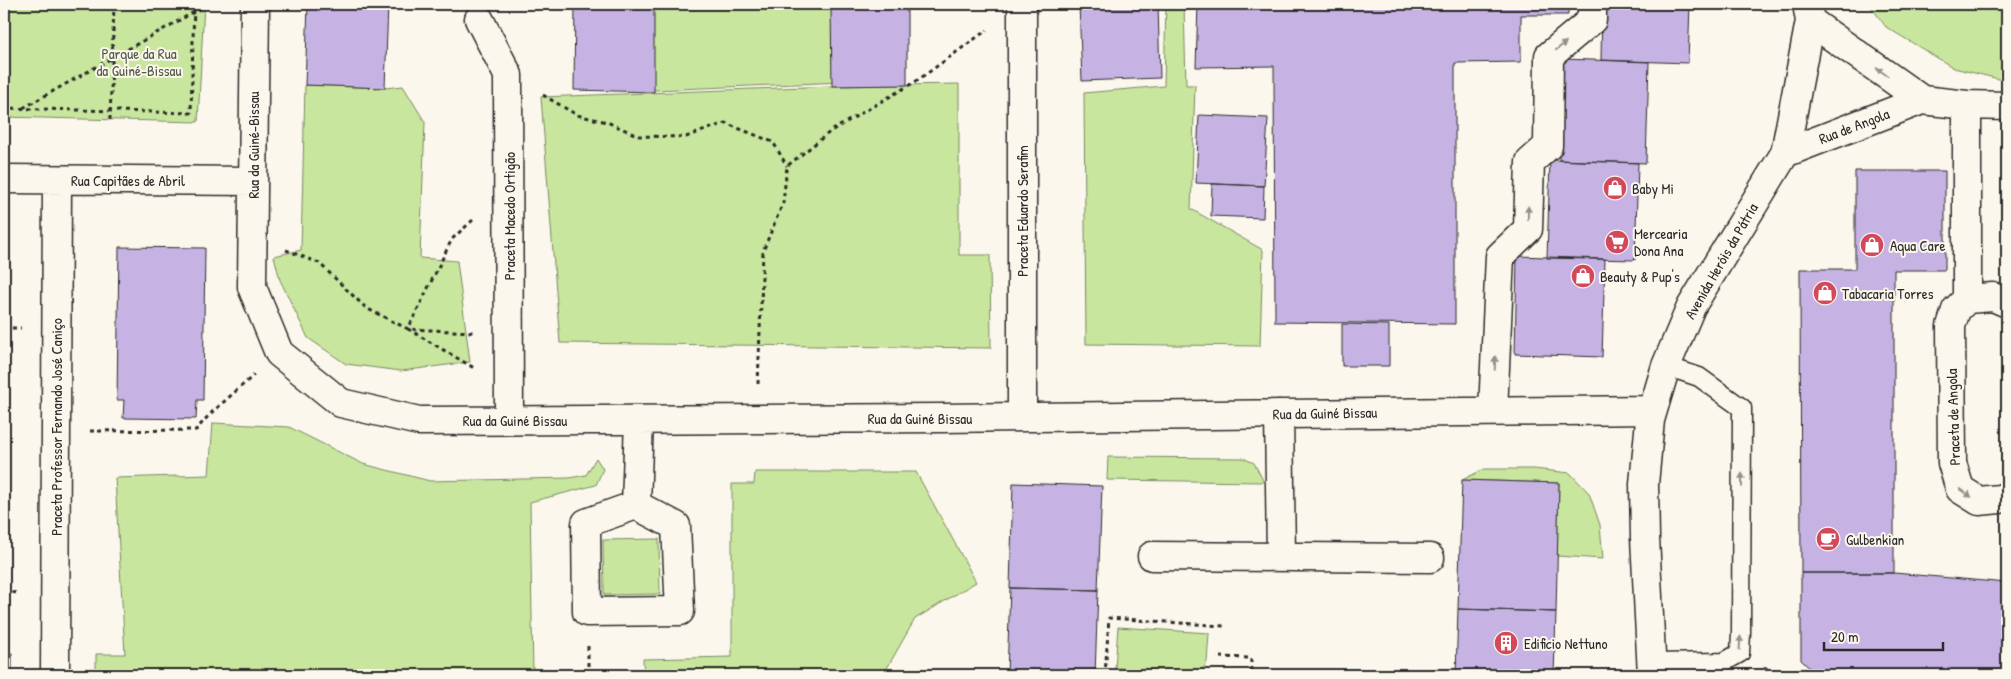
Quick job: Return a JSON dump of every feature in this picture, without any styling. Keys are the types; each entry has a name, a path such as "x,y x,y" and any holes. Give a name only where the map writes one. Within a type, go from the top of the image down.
{"street":[{"name":"Rua da Guiné-Bissau","path":"252,287 255,4"},
{"path":"1493,411 1500,256 1528,229 1530,162 1548,146 1549,56 1592,20 1592,4"},
{"name":"Praceta Eduardo Serafim","path":"1022,5 1022,417"},
{"name":"Rua de Angola","path":"1809,13 1922,100"},
{"name":"Avenida Heróis da Pátria","path":"1651,672 1644,484 1650,420 1666,366 1691,307 1785,153 1809,13"},
{"name":"Praceta Macedo Ortigão","path":"479,19 508,75 509,420"},
{"name":"Rua de Angola","path":"1785,153 1922,100 1967,105 2007,106"},
{"path":"1967,105 1967,298 1993,297 2007,303"},
{"name":"Rua Capitães de Abril","path":"4,179 253,181"},
{"name":"Praceta Professor Fernando José Caniço","path":"56,675 57,180"},
{"name":"Rua da Guiné Bissau","path":"252,287 279,353 341,403 419,421 1653,410"},
{"name":"Praceta de Angola","path":"1967,298 1956,310 1951,326 1952,464 1960,488 1978,501 2000,499 2007,496"},
{"path":"1279,414 1281,556"},
{"path":"636,505 639,420"},
{"path":"636,505 676,526 680,611 588,612 586,523 636,505"},
{"path":"1152,556 1430,558"}],"lane":[{"path":"1651,672 1724,662 1740,653 1741,633 1742,408 1699,377 1666,366"}],"path":[{"path":"110,120 114,4"},
{"path":"4,108 191,113 194,4"},
{"path":"787,166 831,131 918,80 1022,5"},
{"path":"22,109 203,7"},
{"path":"508,75 578,115 607,122 639,136 686,137 725,123 773,142 787,166 783,203 763,251 757,419"},
{"path":"408,329 452,239 508,188"},
{"path":"253,238 319,263 366,308 408,329 509,389"},
{"path":"408,329 509,334"},
{"path":"56,432 196,430 279,353"},
{"path":"1105,675 1109,618 1224,626"},
{"path":"1220,656 1251,658 1250,675"}],"green space":[{"name":"Parque da Rua da Guiné-Bissau","path":"4,4 204,4 198,122 4,117"},
{"path":"640,4 845,4 843,82 632,91"},
{"path":"1166,4 1184,4 1186,85 1195,85 1191,209 1263,250 1260,346 1086,344 1084,93 1164,86"},
{"path":"1869,4 2007,4 2007,81 1954,68 1886,27"},
{"path":"959,84 959,255 990,255 991,348 560,343 541,97 832,86"},
{"path":"305,85 385,88 403,86 425,122 420,258 457,261 470,362 401,371 346,364 308,338 280,280 274,256 301,250"},
{"path":"213,423 289,427 363,464 430,481 569,478 586,475 596,458 603,469 596,485 530,502 533,675 96,675 96,654 125,654 115,478 209,475"},
{"path":"1108,457 1243,458 1254,463 1264,482 1107,480"},
{"path":"1484,469 1534,469 1570,473 1589,493 1600,525 1603,559 1557,556 1559,483 1462,480"},
{"path":"755,472 916,472 976,582 915,619 883,675 644,675 643,659 732,657 732,484 754,484"},
{"path":"659,539 660,594 604,595 603,540"},
{"path":"1118,627 1209,633 1207,662 1202,671 1194,673 1115,668"}],"building":[{"path":"308,4 388,4 385,88 305,85"},
{"path":"575,4 654,4 654,92 574,90"},
{"path":"831,4 907,4 907,85 832,86"},
{"path":"1079,4 1158,4 1160,78 1082,81"},
{"path":"1198,4 1568,4 1568,15 1521,15 1521,62 1455,63 1455,324 1275,322 1274,66 1196,67"},
{"path":"1602,4 1690,4 1688,63 1601,60"},
{"path":"1562,59 1649,62 1646,163 1559,160"},
{"path":"1199,115 1268,118 1264,186 1196,183"},
{"path":"1550,160 1638,163 1635,260 1547,258"},
{"path":"1855,171 1945,171 1945,270 1894,270 1894,573 1801,573 1800,269 1855,269"},
{"path":"1212,184 1264,186 1263,218 1211,216"},
{"path":"119,247 205,248 203,400 197,400 196,419 123,418 124,400 117,400"},
{"path":"1517,256 1605,259 1602,357 1515,354"},
{"path":"1342,324 1389,325 1389,366 1342,366"},
{"path":"1462,480 1559,483 1556,612 1458,609"},
{"path":"1013,483 1102,486 1098,590 1010,588"},
{"path":"1801,573 1894,573 2007,583 2007,675 1817,675 1801,660"},
{"path":"1010,588 1098,590 1095,675 1007,675"},
{"name":"Edificio Nettuno","path":"1458,609 1556,612 1554,675 1456,675"},
{"path":"4,653 12,653 12,675 4,675"},
{"path":"1259,673 1381,674 1381,675 1259,675"},
{"path":"1456,674 1456,675 1381,675"}],"place":[{"name":"Baby Mi","path":"1615,188"},
{"name":"Mercearia Dona Ana","path":"1617,242"},
{"name":"Aqua Care","path":"1872,245"},
{"name":"Beauty & Pup's","path":"1583,276"},
{"name":"Tabacaria Torres","path":"1825,293"},
{"name":"Gulbenkian","path":"1828,539"},
{"name":"Edificio Nettuno","path":"1506,643"}]}
